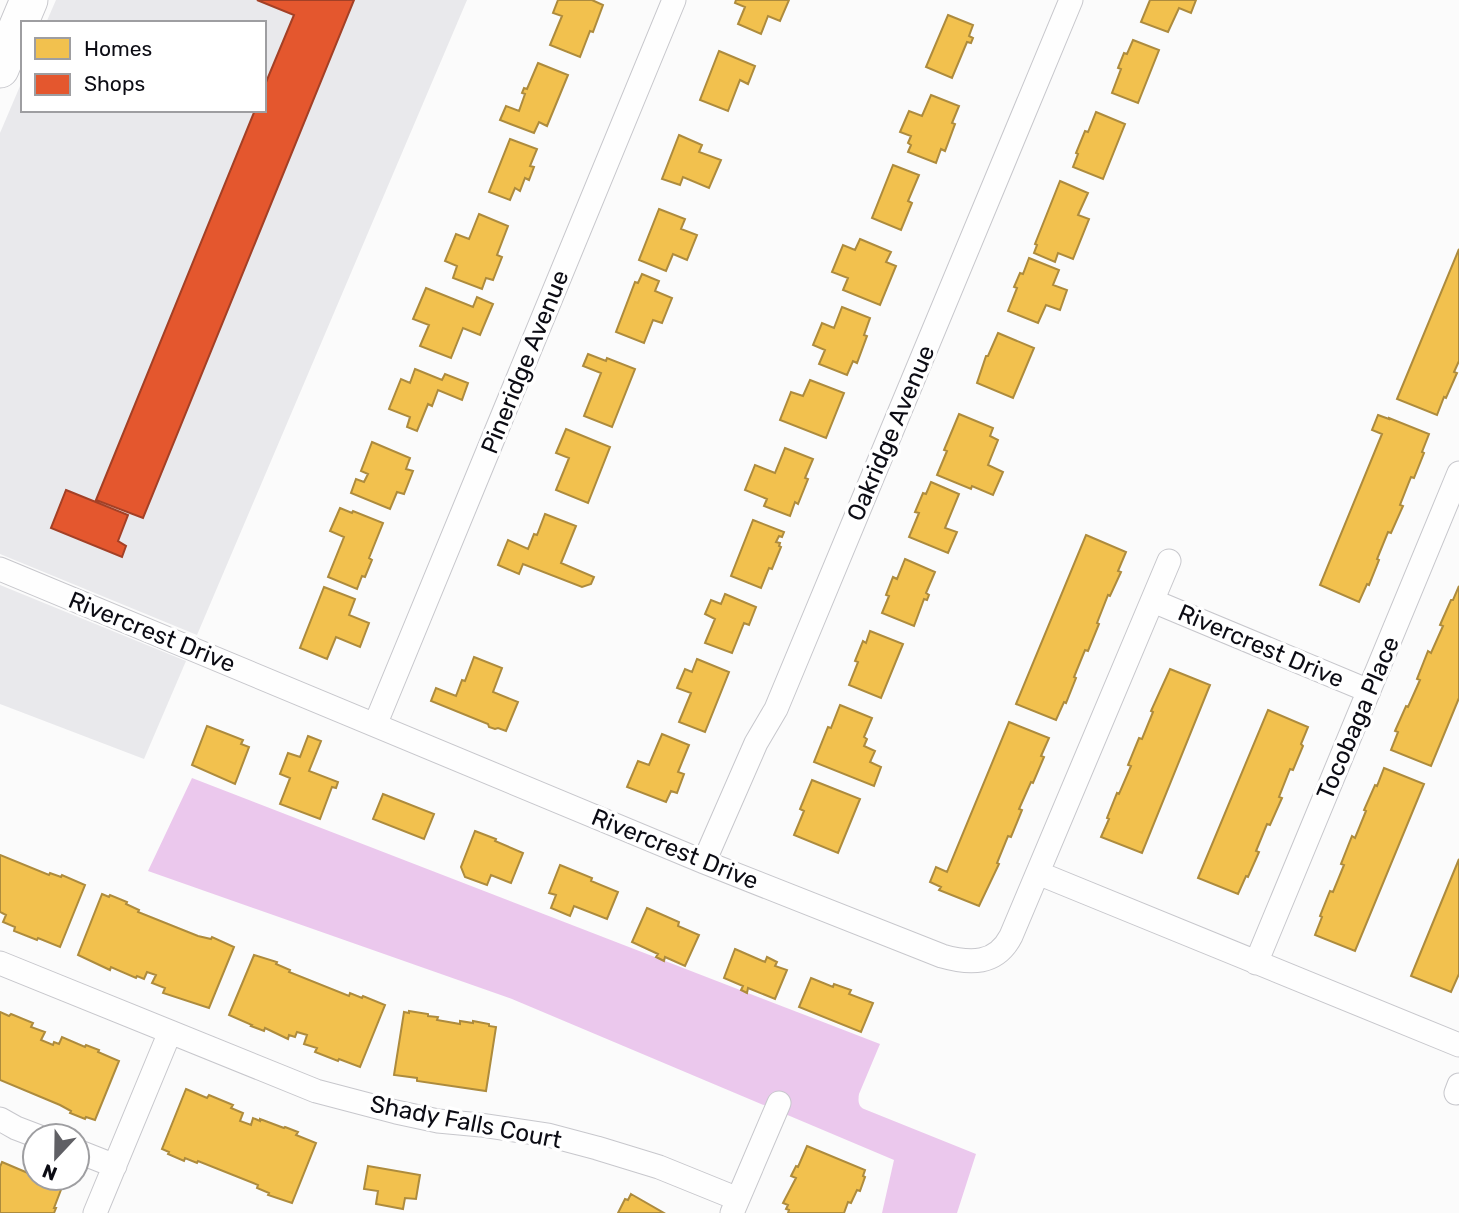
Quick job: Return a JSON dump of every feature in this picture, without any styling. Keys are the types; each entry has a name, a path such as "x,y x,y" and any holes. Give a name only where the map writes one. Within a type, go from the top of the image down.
{"main road":[{"path":"0,69 29,0"}],"street":[{"name":"Pineridge Avenue","path":"375,725 674,0"},
{"name":"Oakridge Avenue","path":"704,863 756,743 776,709 1070,0"},
{"name":"Tocobaga Place","path":"1256,963 1459,473"},
{"name":"Rivercrest Drive","path":"0,569 704,863 942,956 974,962 985,960 1007,945 1169,561"},
{"name":"Rivercrest Drive","path":"1153,601 1369,691"},
{"path":"1038,873 1459,1045"},
{"name":"Shady Falls Court","path":"0,963 316,1091 438,1121 548,1135 659,1167 735,1206"},
{"path":"95,1213 170,1032"},
{"path":"735,1206 779,1103"},
{"path":"91,1157 115,1166"}],"shaded area":[{"path":"56,0 467,0 197,635 0,554 0,133 21,84 21,112 266,112 266,21 47,21"},
{"path":"0,585 186,661 144,759 0,704"},
{"path":"192,778 880,1044 859,1094 860,1105 864,1109 976,1154 957,1213 882,1213 894,1160 512,999 148,871"}],"building: Homes":[{"path":"558,0 592,0 603,5 580,57 550,45 562,16 553,13"},
{"path":"736,0 789,0 780,21 768,16 761,34 738,24 745,7 735,3"},
{"path":"1150,0 1196,0 1191,13 1179,8 1168,32 1141,22"},
{"path":"948,15 973,25 969,36 973,38 971,43 967,42 952,78 926,67"},
{"path":"1133,40 1159,50 1138,103 1112,93 1121,69 1118,68"},
{"path":"719,51 755,66 748,84 740,80 728,111 700,100"},
{"path":"538,63 568,75 547,126 539,122 534,133 500,120 506,106 519,111 525,94 522,93 524,88 527,89"},
{"path":"931,95 959,106 945,151 941,149 936,163 908,152 911,136 900,132 909,111 922,116"},
{"path":"1096,112 1125,124 1103,179 1073,167 1085,131 1088,132"},
{"path":"679,135 702,145 699,152 721,160 709,188 683,177 680,185 662,179"},
{"path":"510,139 537,149 530,166 534,167 529,180 525,178 520,191 515,188 510,200 489,192"},
{"path":"893,165 919,175 908,201 912,203 901,230 872,218"},
{"path":"1060,181 1088,193 1078,215 1089,219 1073,259 1058,253 1055,262 1034,253 1035,244"},
{"path":"659,209 685,219 681,229 697,235 687,260 673,254 666,271 639,260"},
{"path":"479,214 508,226 497,255 502,257 493,280 486,278 482,289 453,278 457,266 445,261 456,234 469,239"},
{"path":"860,239 891,252 886,262 896,266 880,305 843,290 848,278 832,272 843,245 855,250"},
{"path":"1459,249 1459,361 1454,372 1457,373 1437,415 1397,399"},
{"path":"1029,258 1059,270 1053,285 1067,290 1060,310 1046,305 1038,323 1008,311 1017,288 1014,287"},
{"path":"642,274 659,281 655,291 672,298 662,323 653,320 644,343 616,332 635,282 638,283"},
{"path":"426,288 473,307 477,297 493,304 480,335 463,328 451,358 420,346 429,325 413,319"},
{"path":"842,307 870,318 864,335 867,336 857,363 853,361 847,375 819,364 825,350 813,345 822,323 834,328"},
{"path":"998,333 1034,348 1013,398 977,383 986,356"},
{"path":"588,354 635,369 612,427 584,416 601,373 583,366"},
{"path":"415,369 442,380 445,374 468,383 462,400 438,390 432,406 428,404 417,431 407,427 410,417 389,409 401,379 410,383"},
{"path":"810,380 844,393 826,438 780,420 791,392 803,396"},
{"path":"959,414 993,428 990,436 998,440 988,465 1003,472 993,495 937,475"},
{"path":"1378,415 1429,434 1414,478 1411,477 1400,505 1403,506 1391,533 1388,532 1369,585 1367,584 1359,602 1320,585 1382,434 1372,430"},
{"path":"566,429 610,447 588,503 556,490 569,458 556,453"},
{"path":"372,442 410,458 406,469 413,471 404,494 397,492 390,509 351,493 356,479 364,482 368,474 361,471"},
{"path":"785,448 813,459 798,504 795,502 790,516 764,506 767,499 745,490 755,465 775,473"},
{"path":"931,482 959,494 945,528 957,532 948,553 909,537 919,513 915,512"},
{"path":"340,508 383,523 369,558 372,560 357,589 328,577 344,537 330,531"},
{"path":"545,514 576,526 561,563 594,577 591,584 582,587 523,564 519,574 498,565 508,540 528,549"},
{"path":"753,520 784,532 776,542 780,543 781,547 761,588 731,576"},
{"path":"1086,535 1126,552 1118,571 1121,572 1110,596 1108,595 1088,651 1085,650 1066,703 1064,702 1056,720 1016,704"},
{"path":"905,559 935,572 926,593 929,595 927,600 924,599 914,626 882,613 893,577 897,579"},
{"path":"1459,586 1459,698 1431,766 1391,750 1398,732 1395,731 1420,680 1417,679 1428,651 1431,653 1443,626 1440,625"},
{"path":"324,587 355,599 349,615 369,623 360,647 336,637 327,659 300,648"},
{"path":"725,594 756,607 749,625 744,623 732,653 705,643 715,619 705,614 711,600 721,604"},
{"path":"870,631 903,644 881,698 849,685 858,662 855,661"},
{"path":"474,657 502,668 493,692 518,702 506,731 489,727 488,724 431,701 436,688 456,696"},
{"path":"697,659 729,672 705,732 679,722 691,693 677,688 685,669 692,672"},
{"path":"1170,669 1210,685 1142,853 1101,837 1117,793 1119,794 1131,766 1128,765 1139,738 1142,739"},
{"path":"840,705 872,718 864,737 867,739 864,746 875,751 870,762 881,767 874,786 814,762"},
{"path":"1268,710 1308,727 1301,744 1303,746 1279,797 1282,798 1270,825 1267,824 1256,851 1259,852 1238,894 1198,878"},
{"path":"1009,722 1049,738 1041,756 1044,757 1019,809 1022,810 1011,837 1008,836 997,863 999,864 979,906 939,890 941,887 930,882 936,867 947,872"},
{"path":"207,726 243,740 241,744 249,747 235,784 192,765"},
{"path":"662,734 689,745 678,772 684,774 677,793 671,791 666,802 627,787 638,761 649,765"},
{"path":"308,736 321,741 309,771 338,782 336,788 332,787 320,819 280,804 290,778 280,774 288,753 300,757"},
{"path":"1384,768 1424,784 1355,951 1315,935 1330,891 1333,892 1344,865 1341,864 1352,836 1355,838 1366,811 1364,810"},
{"path":"812,780 860,799 838,853 794,835 804,811 800,809"},
{"path":"383,794 434,814 424,839 373,819"},
{"path":"475,831 523,853 511,883 491,875 487,885 465,877 461,867"},
{"path":"0,855 49,875 62,875 85,885 60,947 14,931 15,927 3,922 6,915 0,912"},
{"path":"1459,859 1459,974 1451,992 1411,976"},
{"path":"560,865 618,892 607,919 574,906 570,916 551,908 556,895 549,893"},
{"path":"102,894 127,902 126,904 139,910 138,912 234,947 209,1008 163,993 165,988 152,983 156,975 147,972 144,979 137,976 136,978 111,967 110,970 78,955"},
{"path":"647,908 679,922 678,926 699,935 685,966 665,957 664,961 656,957 658,954 632,942"},
{"path":"735,949 765,962 767,957 777,962 775,966 787,970 775,999 748,988 747,993 741,990 743,986 724,978"},
{"path":"254,955 277,962 276,964 290,970 289,972 349,996 350,993 362,998 363,996 385,1005 360,1067 315,1052 317,1048 304,1044 307,1035 297,1032 295,1037 289,1035 288,1039 229,1015"},
{"path":"811,978 833,987 834,984 851,990 849,994 873,1003 861,1032 799,1007"},
{"path":"0,1012 33,1023 31,1027 45,1032 41,1040 53,1045 54,1042 59,1044 62,1037 99,1050 98,1052 119,1061 95,1120 70,1113 71,1111 60,1105 0,1080"},
{"path":"404,1012 438,1017 437,1020 460,1024 460,1021 473,1021 496,1027 486,1091 394,1075"},
{"path":"186,1089 233,1105 231,1108 243,1113 240,1121 251,1125 253,1118 260,1119 298,1132 296,1135 316,1143 292,1203 268,1195 269,1193 257,1188 258,1185 198,1161 197,1163 185,1158 184,1161 162,1149"},
{"path":"807,1146 865,1170 860,1191 857,1190 851,1203 848,1202 844,1213 788,1213 788,1205 783,1203 796,1178 791,1176"},
{"path":"2,1162 21,1170 21,1192 60,1192 54,1213 0,1213"},
{"path":"368,1166 420,1175 416,1199 405,1198 403,1209 376,1204 378,1191 364,1189"},
{"path":"631,1194 664,1213 618,1213 625,1199 628,1200"}],"building: Shops":[{"path":"257,0 354,0 143,518 96,500 254,112 266,112 266,82 294,15"},
{"path":"66,490 128,515 118,541 126,546 122,557 51,528"}]}
